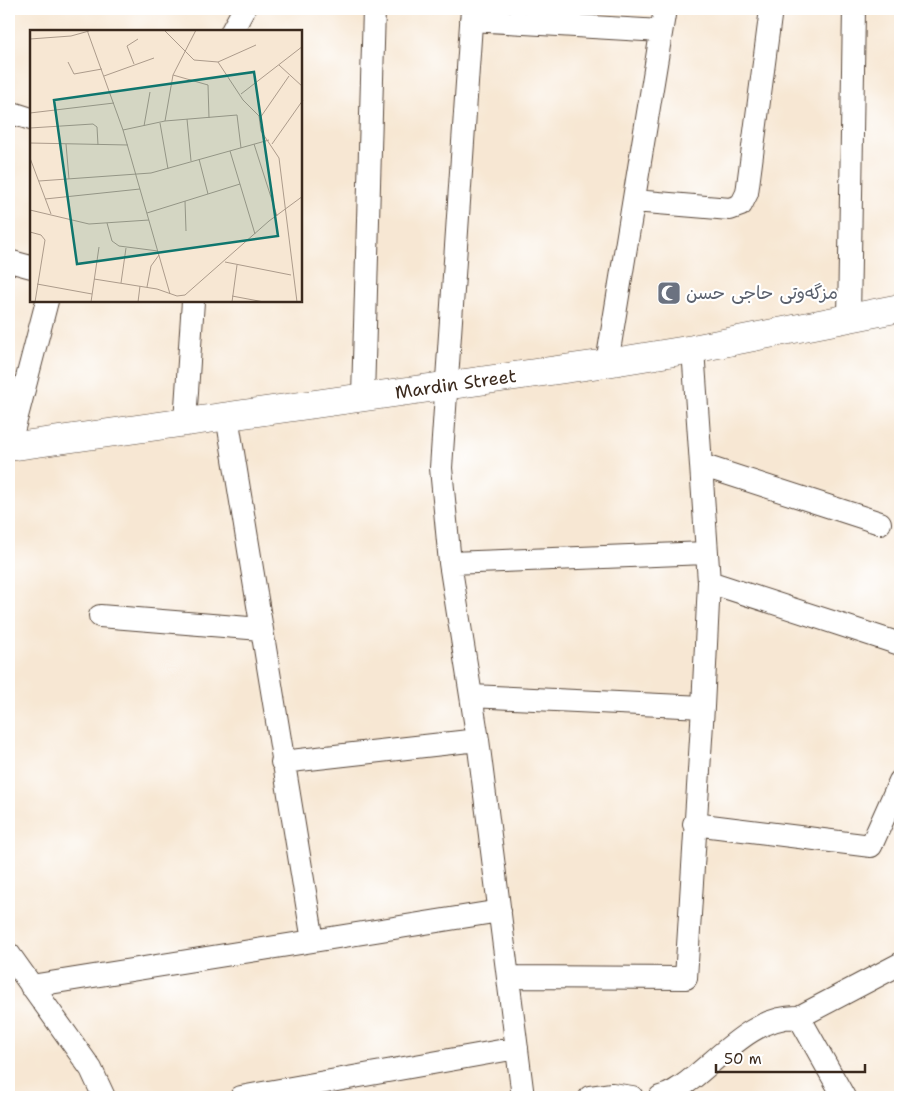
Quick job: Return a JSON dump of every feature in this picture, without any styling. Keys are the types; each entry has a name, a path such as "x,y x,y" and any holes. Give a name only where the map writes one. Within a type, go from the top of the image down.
{"street":[{"path":"233,30 244,9"},
{"path":"363,396 374,9"},
{"path":"607,363 665,9"},
{"path":"634,201 730,209 740,205 747,194 771,9"},
{"path":"848,319 854,9"},
{"path":"523,1097 478,740 450,563 441,468 471,14 661,31"},
{"path":"9,112 30,119"},
{"path":"9,261 30,267"},
{"path":"9,447 47,302"},
{"path":"184,422 193,302"},
{"name":"Mardin Street","path":"9,447 607,363 693,349 900,308"},
{"path":"508,977 686,978 709,582 693,349"},
{"path":"227,416 282,762 313,941"},
{"path":"701,466 880,523"},
{"path":"450,563 706,553"},
{"path":"709,582 900,644"},
{"path":"100,616 261,629"},
{"path":"471,696 703,707"},
{"path":"282,762 478,740"},
{"path":"694,824 871,846 900,781"},
{"path":"31,986 500,911"},
{"path":"9,954 91,1069 104,1097"},
{"path":"660,1097 677,1090 757,1027 777,1018 798,1017 900,964"},
{"path":"798,1017 844,1097"},
{"path":"241,1097 517,1048"},
{"path":"590,1097 612,1094 632,1097"}],"place":[{"name":"مزگەوتی حاجی حسن","path":"669,293"}]}
